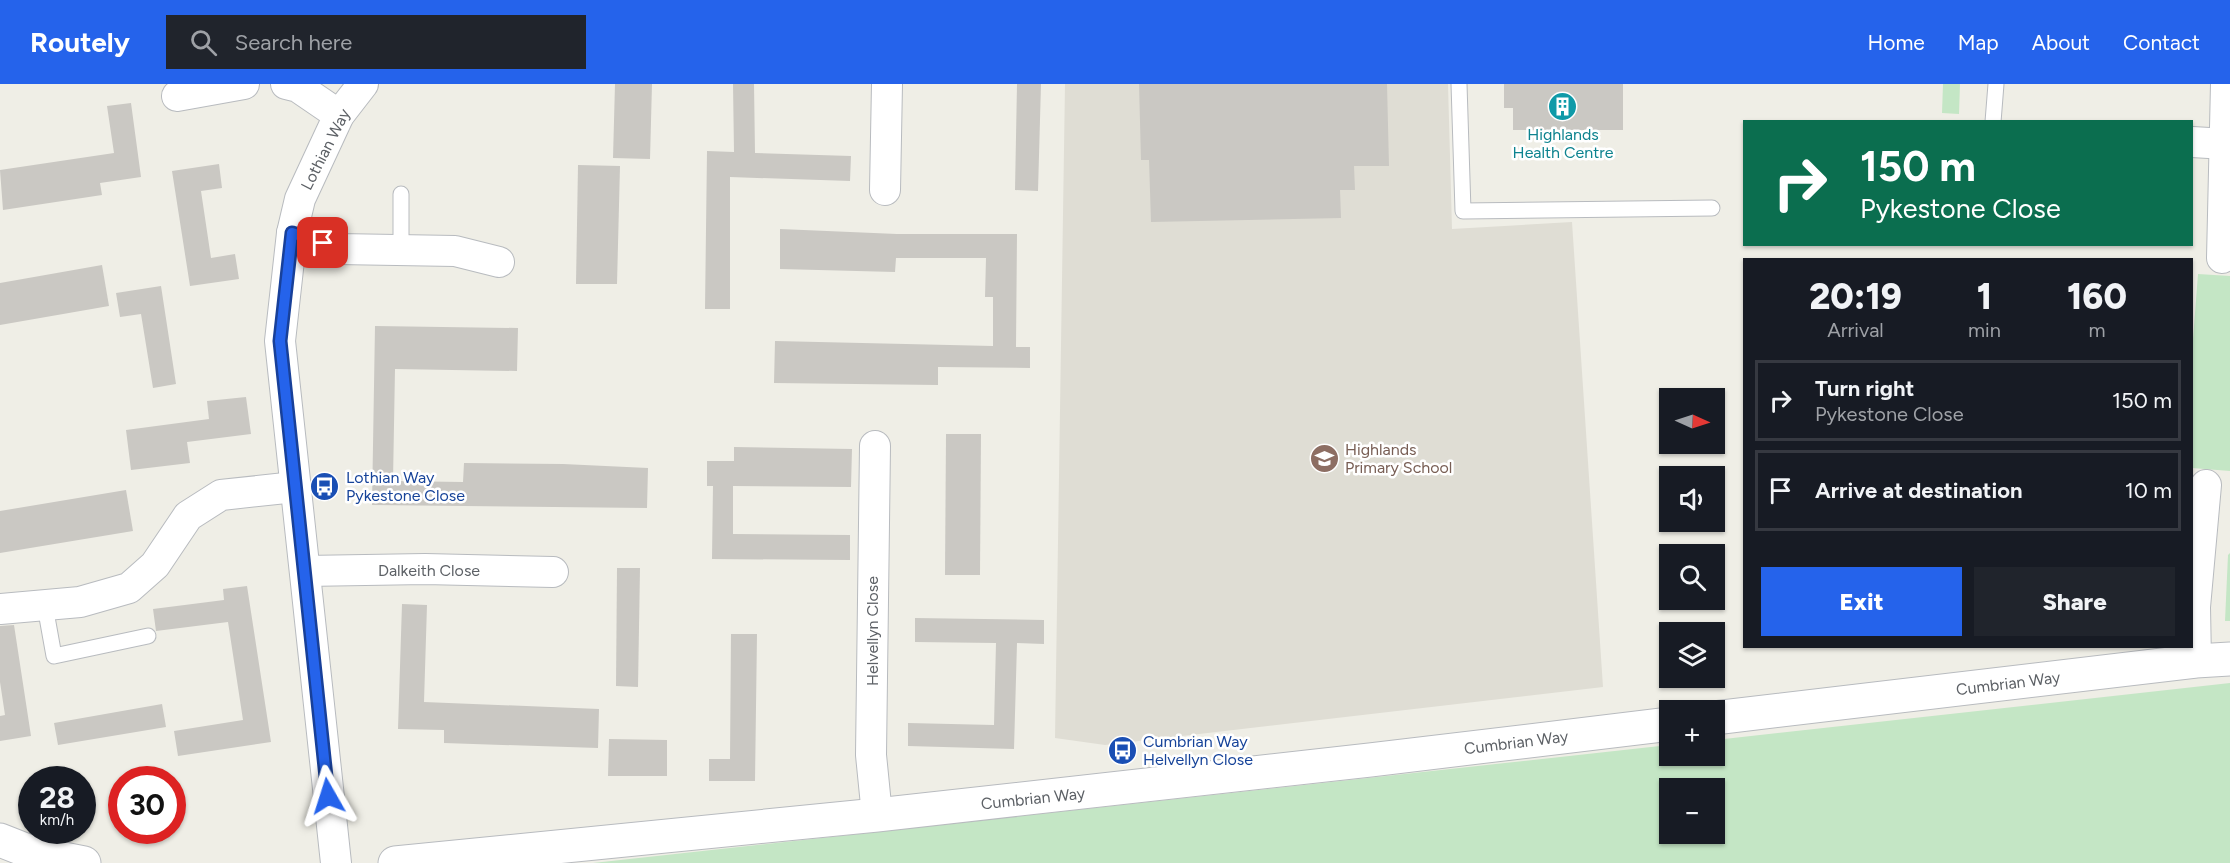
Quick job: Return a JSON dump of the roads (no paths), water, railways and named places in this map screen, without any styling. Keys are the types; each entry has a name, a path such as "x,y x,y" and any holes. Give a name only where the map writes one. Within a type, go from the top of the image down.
{"street":[{"path":"177,96 244,84"},
{"path":"286,84 298,87 339,115"},
{"name":"Lothian Way","path":"336,863 280,341 292,233 300,199 339,115 363,84"},
{"path":"885,190 887,84"},
{"path":"2222,258 2226,84"},
{"path":"2193,142 2226,144"},
{"path":"292,233 338,249 455,251 500,262"},
{"name":"Helvellyn Close","path":"875,446 871,755 877,815"},
{"path":"0,609 80,602 129,588 155,565 188,516 220,495 295,487"},
{"path":"2196,661 2195,607 2213,502"},
{"name":"Dalkeith Close","path":"305,571 425,569 553,572"},
{"name":"Cumbrian Way","path":"1725,717 2230,658"},
{"name":"Cumbrian Way","path":"395,863 877,815 1659,725"},
{"path":"0,840 33,852 84,863"}],"lane":[{"path":"1460,84 1463,211 1712,208"},
{"path":"1993,120 1996,84"},
{"path":"401,194 401,250"},
{"path":"45,606 54,656 148,636"}],"place":[{"name":"Highlands Health Centre","path":"1563,106"},
{"name":"Highlands Primary School","path":"1324,458"},
{"name":"Lothian Way Pykestone Close","path":"325,486"},
{"name":"Cumbrian Way Helvellyn Close","path":"1122,750"}]}
